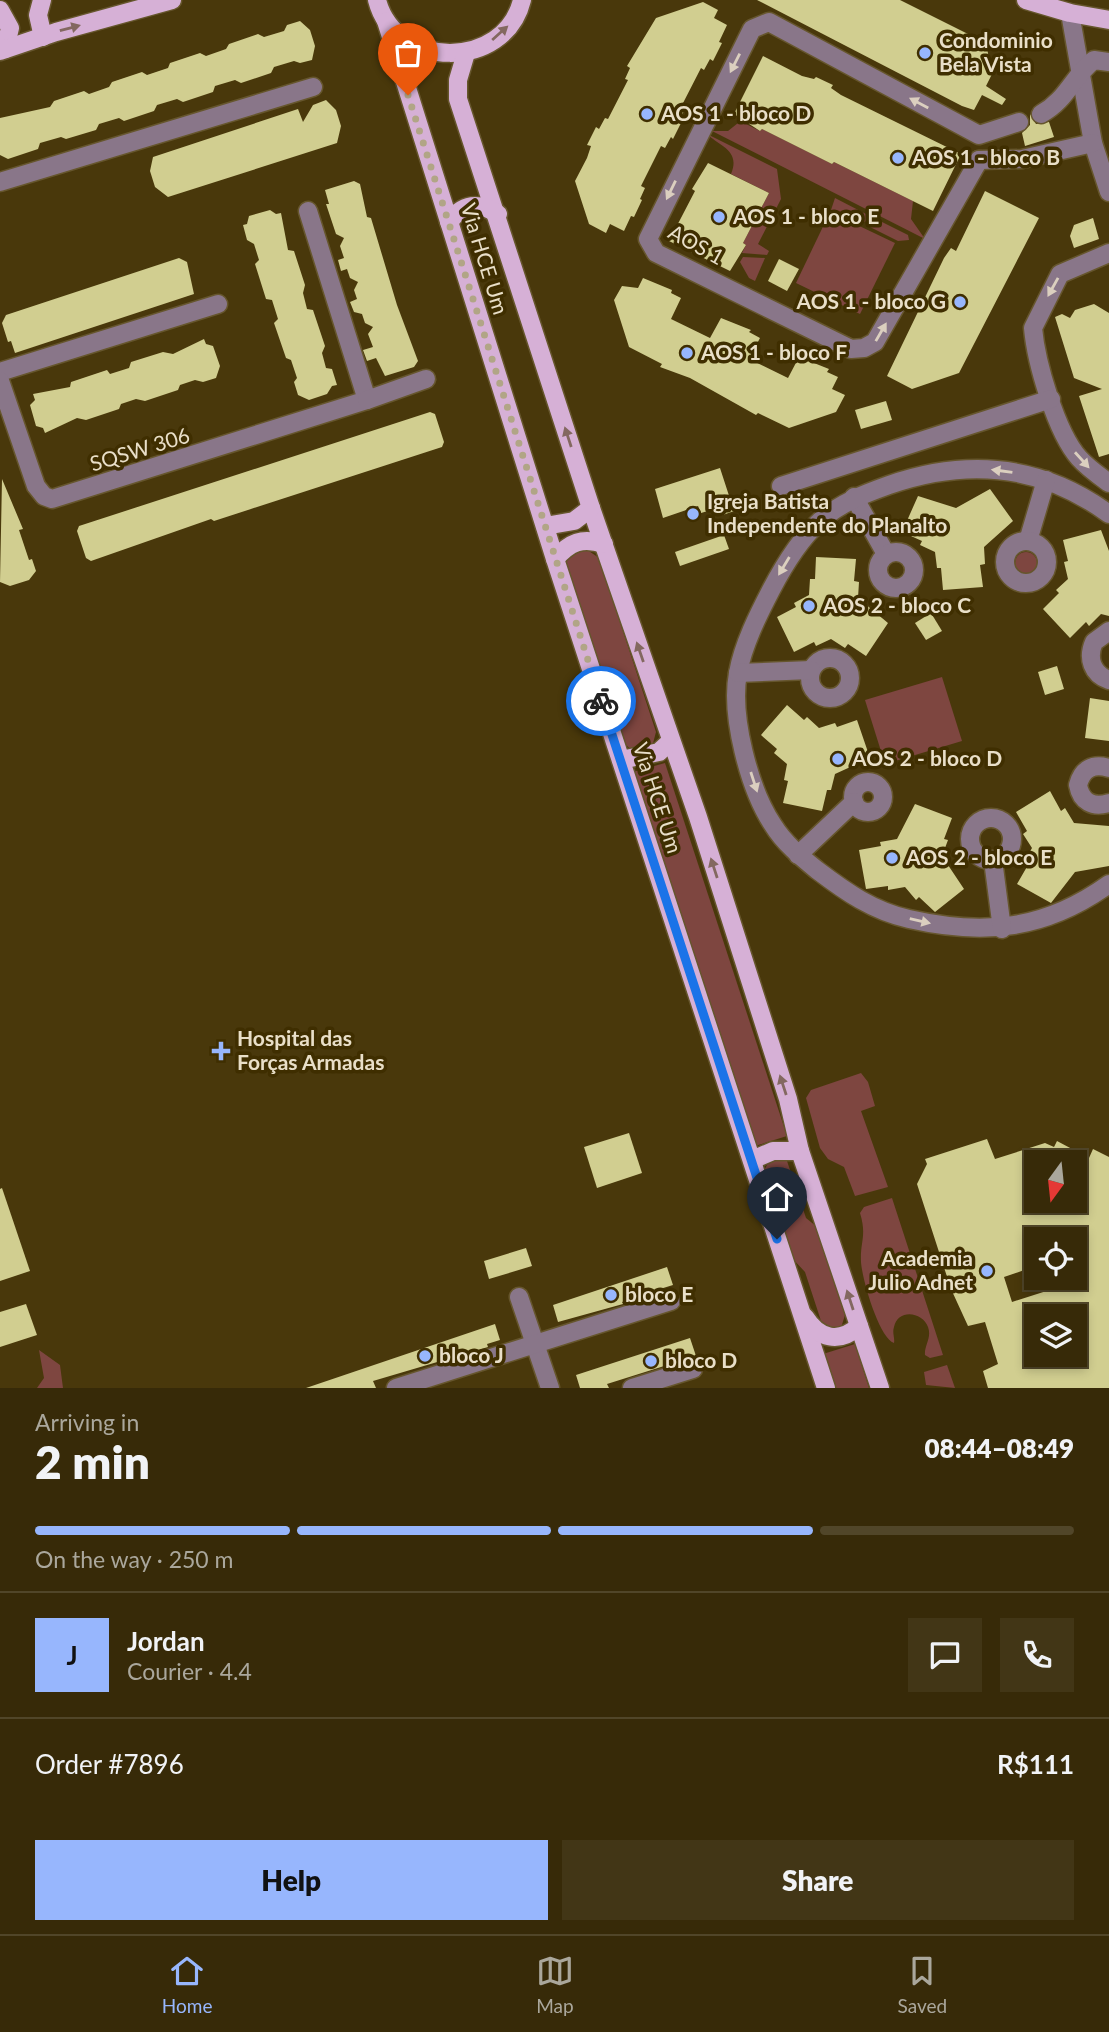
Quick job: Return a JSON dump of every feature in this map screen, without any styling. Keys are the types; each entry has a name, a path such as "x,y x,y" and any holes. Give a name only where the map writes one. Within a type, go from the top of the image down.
{"main road":[{"path":"3,50 10,28 0,7 16,0"},
{"path":"42,0 38,15 43,37"},
{"path":"3,50 172,0"},
{"name":"Via HCE Um","path":"377,0 555,559 826,1388"},
{"name":"Via HCE Um","path":"386,22 407,42 423,50 442,54 466,53 497,38 511,23 522,0"},
{"path":"1026,0 1070,13 1109,20"},
{"name":"Via HCE Um","path":"466,53 458,80 458,99 498,214 591,508 671,741 784,1088 800,1150 880,1388"},
{"path":"449,222 470,206 481,205 498,214"},
{"path":"545,526 574,521 591,508"},
{"path":"555,559 565,547 576,541 589,539 604,544"},
{"path":"621,760 659,752 671,741"},
{"path":"751,1160 773,1151 800,1150"},
{"path":"800,1308 809,1322 829,1338 839,1339 859,1326"}],"street":[{"path":"1070,13 1093,144 1109,192"},
{"name":"AOS 1","path":"979,135 769,22 762,22 752,29 648,239 656,253 851,349 859,349 874,342 979,160"},
{"path":"1041,114 1062,100 1094,60 1109,62"},
{"path":"0,182 313,87"},
{"path":"1018,122 979,135 979,160 1022,159 1093,144"},
{"path":"308,211 367,400"},
{"path":"1109,253 1060,274 1035,321 1034,335 1062,430 1078,457 1109,483"},
{"path":"0,372 218,304"},
{"name":"SQSW 306","path":"0,381 36,486 44,496 52,499 426,379"},
{"path":"781,485 1051,399"},
{"path":"1109,514 1046,480 976,467 925,473 855,497 819,521 787,560 765,601 738,673 736,705 754,785 772,825 798,855 855,899 899,917 949,928 1002,929 1054,916 1109,884"},
{"path":"1028,541 1046,480"},
{"path":"855,497 886,554"},
{"path":"1109,631 1094,642 1090,658 1097,673 1109,680"},
{"path":"738,673 811,670"},
{"path":"1109,768 1093,766 1085,770 1078,785 1084,800 1092,805 1109,803"},
{"path":"798,855 854,802"},
{"path":"993,860 1002,929"},
{"path":"519,1297 550,1388"},
{"path":"396,1388 671,1301"},
{"path":"632,1388 693,1369"}],"shaded area":[{"path":"743,119 744,123 760,131 762,129 913,201 911,219 925,239 712,131 728,131"},
{"path":"707,134 777,169 781,199 758,244 769,251 767,255 742,253 746,245 743,243 769,193 731,174 731,154"},
{"path":"835,198 866,214 867,221 859,223 831,210"},
{"path":"830,212 895,243 860,314 796,283"},
{"path":"872,217 908,235 909,240 898,241 868,226"},
{"path":"743,257 765,258 755,281 749,278 740,262"},
{"path":"586,549 599,558 656,732 652,747 635,753 624,743 566,568 572,554"},
{"path":"1026,552 1034,555 1037,563 1034,571 1026,574 1018,571 1015,563 1018,555"},
{"path":"942,677 962,741 885,764 865,700"},
{"path":"665,763 787,1136 755,1146 633,772"},
{"path":"861,1073 868,1082 875,1106 861,1111 888,1187 855,1196 844,1167 828,1159 820,1148 806,1098 811,1090"},
{"path":"771,1159 787,1161 806,1218 817,1227 845,1315 840,1331 823,1327 805,1272 792,1258 764,1170"},
{"path":"892,1198 943,1355 930,1358 925,1355 929,1331 925,1322 916,1315 900,1317 893,1329 894,1343 888,1339 877,1320 868,1294 861,1262 863,1233 860,1213 864,1207"},
{"path":"855,1344 869,1388 834,1388 823,1354"},
{"path":"39,1350 60,1365 63,1388 37,1388 44,1378"},
{"path":"947,1365 955,1388 926,1385 924,1372"}],"building":[{"name":"Condominio Bela Vista","path":"757,0 900,0 986,43 992,74 986,86 1006,99 1002,105 982,95 974,110 962,106"},
{"name":"AOS 1 - bloco D","path":"703,2 718,10 714,18 727,25 719,42 722,43 713,61 710,59 704,70 701,68 681,107 685,109 679,120 682,121 673,139 671,137 665,148 661,146 641,186 645,188 634,217 631,216 624,231 610,224 606,233 589,224 575,181 591,146 587,145 596,127 599,129 605,118 608,119 628,80 625,79 630,68 627,66 656,18"},
{"path":"300,21 310,30 315,46 312,60 300,63 294,61 274,67 271,73 241,83 235,80 215,86 213,92 183,102 177,99 157,105 154,111 124,121 119,118 99,124 96,130 66,139 61,137 40,143 38,149 8,159 0,155 0,118 50,107 54,101 84,91 89,94 109,87 112,82 142,72 147,75 168,68 170,63 200,53 206,56 258,34 264,37 284,31 287,25"},
{"path":"763,56 802,76 814,79 816,77 833,85 831,88 841,95 961,154 933,211 834,162 832,164 762,129 760,131 734,114"},
{"path":"326,100 336,110 341,126 337,143 168,197 155,187 150,171 153,157 298,109 303,122 313,105"},
{"path":"1030,114 1036,124 1049,122 1054,137 1025,146 1022,133 1030,125"},
{"name":"AOS 1 - bloco E","path":"708,163 769,193 743,243 746,245 730,271 669,241 695,191 692,189"},
{"path":"354,181 360,184 367,217 371,218 397,305 418,361 414,367 385,376 376,358 367,361 363,350 373,347 368,334 373,327 365,323 362,314 354,312 350,302 357,299 354,290 358,282 350,278 347,269 341,271 338,260 344,258 340,246 344,238 336,234 326,204 329,204 325,190"},
{"name":"AOS 1 - bloco G","path":"985,191 1039,218 959,373 912,389 887,376 944,258 951,248 956,251"},
{"path":"270,210 276,214 281,213 288,250 294,251 305,285 303,293 307,309 313,310 325,346 322,353 326,368 332,369 337,385 332,386 327,394 309,400 298,395 294,382 297,378 291,360 286,358 274,323 278,319 272,300 266,299 255,264 259,260 254,244 247,240 243,225 247,224 249,216"},
{"path":"1093,218 1099,239 1074,248 1070,236 1074,225"},
{"path":"179,258 187,262 194,294 15,353 11,341 8,342 2,323 6,315"},
{"path":"779,259 799,269 787,291 768,281"},
{"name":"AOS 1 - bloco F","path":"643,278 672,290 671,293 681,298 671,319 710,338 721,318 751,330 749,332 760,338 749,359 788,378 799,357 829,369 827,372 838,377 832,389 845,395 836,412 789,428 758,413 756,415 690,378 660,367 662,364 629,347 614,300 622,286 638,288"},
{"path":"1094,304 1109,313 1109,454 1099,457 1079,396 1102,389 1074,378 1055,317 1062,314 1070,318 1075,310"},
{"path":"204,339 206,344 213,346 220,366 216,378 203,382 195,380 180,385 178,390 145,401 136,399 121,404 119,409 86,420 77,418 45,433 43,428 36,426 30,405 35,400 33,394 70,387 71,382 107,370 110,374 129,368 131,362 163,352 173,354"},
{"path":"886,401 892,420 861,429 855,410"},
{"path":"430,412 435,414 444,442 442,447 214,521 211,519 91,561 86,558 77,531 79,526"},
{"name":"Igreja Batista Independente do Planalto","path":"720,468 734,511 720,516 718,508 701,513 698,506 663,518 655,489"},
{"path":"2,479 23,529 19,530 29,560 32,559 36,571 29,580 10,586 0,582"},
{"path":"990,489 1013,521 984,547 985,564 980,565 983,587 943,590 941,568 937,568 935,552 920,545 922,541 902,532 918,496 956,508"},
{"path":"1101,530 1109,551 1109,616 1101,614 1089,626 1086,622 1070,638 1043,609 1059,593 1056,590 1068,579 1064,562 1068,561 1063,540"},
{"name":"Igreja Batista Independente do Planalto","path":"724,535 729,549 680,566 675,552"},
{"name":"AOS 2 - bloco C","path":"816,557 856,559 854,581 859,582 858,598 888,623 866,656 848,644 845,648 831,639 816,646 814,642 794,652 777,617 796,607 794,603 809,595 810,579 815,579"},
{"path":"931,613 942,631 926,640 915,623"},
{"path":"1057,666 1064,689 1045,695 1038,672"},
{"path":"1090,698 1109,701 1109,741 1085,738"},
{"name":"AOS 2 - bloco D","path":"787,705 804,720 807,717 819,728 835,723 837,727 857,720 870,758 835,774 831,790 827,790 822,811 783,803 788,781 784,780 787,764 774,753 777,749 761,735"},
{"path":"1050,791 1061,811 1065,808 1074,823 1109,826 1109,866 1075,872 1051,903 1017,884 1028,865 1024,862 1032,848 1023,834 1027,831 1016,812"},
{"name":"AOS 2 - bloco E","path":"915,804 952,818 944,839 948,840 942,856 964,889 935,912 919,897 916,900 905,887 888,890 888,886 866,889 859,850 881,846 880,842 897,839"},
{"path":"629,1133 642,1173 597,1188 584,1147"},
{"path":"987,1139 995,1159 1045,1143 1054,1147 1057,1141 1074,1150 1024,1150 1024,1213 1087,1213 1087,1157 1089,1158 1093,1149 1109,1157 1109,1388 988,1388 983,1371 998,1364 985,1322 968,1326 951,1289 917,1184 927,1164 925,1159"},
{"path":"2,1188 30,1271 0,1281 0,1189"},
{"path":"526,1248 532,1266 489,1279 484,1261"},
{"name":"bloco E","path":"667,1267 673,1285 660,1289 661,1292 558,1322 553,1305"},
{"path":"26,1304 37,1335 0,1347 0,1312"},
{"name":"bloco J","path":"495,1324 500,1340 487,1344 488,1347 373,1381 376,1388 306,1388"},
{"name":"bloco D","path":"690,1338 696,1356 607,1384 609,1388 580,1388 576,1375"}],"way so far":[{"path":"408,95 601,701"}],"place":[{"name":"Condominio Bela Vista","path":"925,53"},
{"name":"AOS 1 - bloco D","path":"647,114"},
{"name":"AOS 1 - bloco B","path":"898,158"},
{"name":"AOS 1 - bloco E","path":"719,217"},
{"name":"AOS 1 - bloco G","path":"960,302"},
{"name":"AOS 1 - bloco F","path":"687,353"},
{"name":"Igreja Batista Independente do Planalto","path":"693,514"},
{"name":"AOS 2 - bloco C","path":"809,606"},
{"name":"AOS 2 - bloco D","path":"838,759"},
{"name":"AOS 2 - bloco E","path":"892,858"},
{"name":"Hospital das Forças Armadas","path":"221,1051"},
{"name":"Academia Julio Adnet","path":"987,1271"},
{"name":"bloco E","path":"611,1295"},
{"name":"bloco J","path":"425,1356"},
{"name":"bloco D","path":"651,1361"}],"route":[{"path":"601,701 777,1239"}]}
